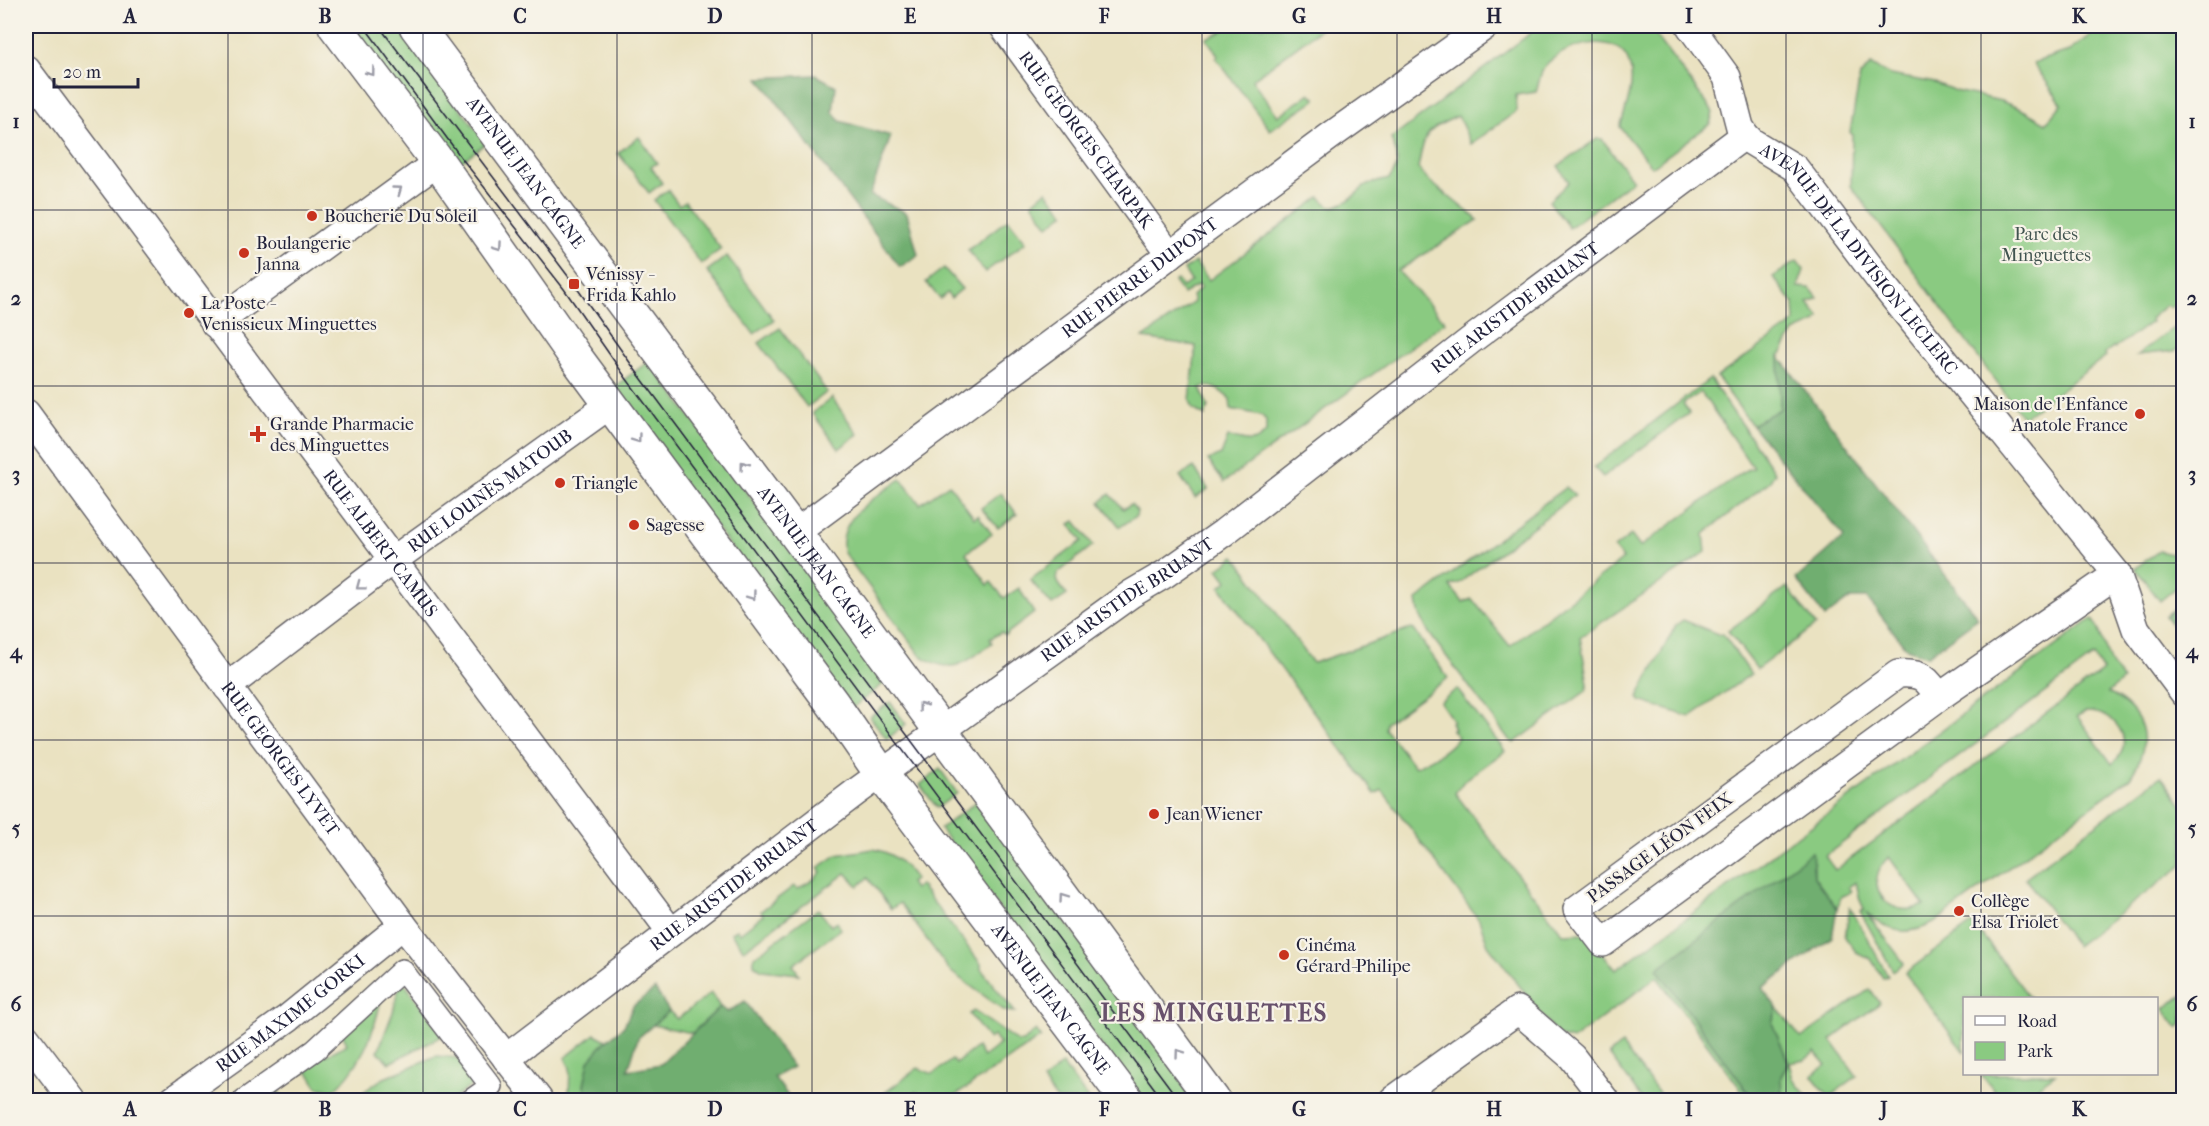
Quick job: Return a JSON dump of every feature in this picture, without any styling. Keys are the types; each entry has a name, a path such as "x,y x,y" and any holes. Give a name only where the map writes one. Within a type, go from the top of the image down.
{"street":[{"name":"AVENUE JEAN CAGNE","path":"335,26 438,162 611,404 826,695 882,775 1127,1101"},
{"name":"AVENUE JEAN CAGNE","path":"416,26 795,532 1214,1101"},
{"name":"RUE GEORGES CHARPAK","path":"1003,26 1170,255"},
{"name":"RUE PIERRE DUPONT","path":"795,532 1329,137 1485,26"},
{"name":"AVENUE DE LA DIVISION LECLERC","path":"1690,26 1727,77 1740,127 1745,135 1752,142 1794,168 1882,283 2117,574 2136,629 2184,693"},
{"name":"RUE ALBERT CAMUS","path":"26,69 671,932"},
{"name":"RUE ARISTIDE BRUANT","path":"506,1058 856,792 1131,594 1165,574 1223,533 1471,340 1745,135"},
{"path":"215,324 438,162"},
{"name":"RUE LOUNÈS MATOUB","path":"227,687 393,561 611,404"},
{"name":"RUE GEORGES LYVET","path":"26,413 404,925 506,1058 531,1098"},
{"name":"PASSAGE LÉON FEIX","path":"1939,697 1927,679 1913,673 1898,674 1577,909 1603,943 1939,697 2117,574"},
{"name":"RUE MAXIME GORKI","path":"173,1101 288,1018 404,925"},
{"path":"244,1101 315,1050 402,970 491,1086 471,1101"},
{"path":"1393,1101 1518,1010 1572,1057 1605,1101"},
{"path":"26,1038 73,1101"}],"green space":[{"path":"342,26 399,26 486,143 450,170"},
{"path":"1229,26 1324,26 1252,80 1278,116 1310,93 1316,99 1270,130 1216,58 1218,55 1206,38"},
{"path":"1540,26 1649,26 1713,112 1710,124 1652,167 1620,127 1631,87 1629,63 1623,53 1613,46 1602,43 1576,47 1553,58 1543,69 1536,92 1516,95 1517,111 1471,144 1458,116 1439,125 1428,134 1425,140 1418,168 1428,180 1478,220 1398,271 1445,322 1224,482 1208,460 1221,455 1228,437 1248,441 1257,440 1266,432 1266,420 1261,415 1231,409 1230,399 1208,386 1200,388 1208,406 1205,416 1193,409 1190,400 1196,346 1143,338 1194,302 1192,296 1201,288 1198,285 1183,294 1174,282 1177,280 1183,287 1191,281 1184,270 1195,262 1209,280 1320,197 1330,207 1335,206 1348,200 1364,187 1389,179 1397,164 1391,139"},
{"name":"Parc des Minguettes","path":"2091,26 2115,28 2118,26 2183,26 2183,296 2170,308 2166,305 2150,319 2151,322 2105,353 2106,356 2023,418 1851,186 1852,135 1850,132 1860,76 1871,65 1890,75 1935,83 1956,91 2001,101 2046,123 2062,104 2033,63 2069,51 2090,36"},
{"path":"816,75 836,86 833,112 840,121 891,136 870,195 907,213 918,255 900,267 759,78"},
{"path":"639,137 657,163 651,167 662,183 649,193 618,153"},
{"path":"1597,139 1602,139 1633,180 1569,228 1549,201 1569,182 1558,166"},
{"path":"668,190 679,205 685,201 721,249 701,264 654,200"},
{"path":"1046,191 1065,213 1048,226 1032,203"},
{"path":"1008,219 1026,242 985,272 968,250"},
{"path":"727,256 774,320 754,334 707,271"},
{"path":"1797,261 1804,270 1798,287 1810,288 1818,298 1808,303 1820,318 1816,320 1817,322 1794,332 1780,356 1780,410 1752,425 1717,377 1795,322 1794,304 1773,277"},
{"path":"944,268 962,289 951,298 947,293 940,299 926,282"},
{"path":"2183,321 2183,344 2175,351 2137,355"},
{"path":"780,328 827,392 807,407 759,343"},
{"path":"1779,356 1978,618 1927,656 1907,649 1867,598 1851,598 1825,617 1796,579 1844,537 1752,425 1780,409"},
{"path":"649,361 887,681 851,709 613,388"},
{"path":"1710,379 1775,473 1770,481 1704,534 1706,552 1580,637 1588,684 1586,691 1514,743 1510,741 1429,633 1419,613 1417,600 1566,487 1575,495 1459,583 1450,586 1463,602 1472,599 1510,646 1623,559 1614,548 1631,535 1640,547 1746,470 1753,468 1701,392 1683,404 1689,413 1603,477 1594,467"},
{"path":"832,398 858,434 839,449 812,413"},
{"path":"1194,467 1208,489 1195,498 1180,476"},
{"path":"901,479 920,504 949,484 974,518 978,515 992,534 966,553 988,585 991,582 1004,598 1019,588 1034,613 1005,635 1001,632 990,639 992,643 958,665 941,665 920,655 844,553 843,540 852,519 860,509"},
{"path":"1001,493 1017,514 998,528 981,508"},
{"path":"1110,494 1123,509 1131,504 1137,511 1136,516 1120,527 1100,502"},
{"path":"1075,521 1093,545 1057,574 1056,580 1067,595 1052,605 1030,580 1082,541 1070,524"},
{"path":"2159,551 2184,557 2183,582 2160,601 2135,568"},
{"path":"1235,556 1313,663 1411,629 1414,630 1448,678 1386,723 1385,729 1415,767 1433,758 1449,747 1458,737 1452,730 1454,729 1451,722 1453,721 1440,702 1457,689 1505,751 1464,781 1455,793 1563,934 1587,933 1616,970 2092,619 2099,630 2111,665 2123,680 2108,693 2131,709 2138,719 2142,730 2142,753 2130,778 1934,923 1915,930 1898,931 1882,925 1866,912 1904,963 1893,971 1860,911 1864,909 1856,882 1848,887 1851,892 1841,897 1837,909 1814,877 1814,863 1657,969 1751,1096 1746,1100 1732,1100 1743,1092 1657,977 1572,1040 1558,1036 1488,945 1479,920 1382,790 1375,794 1220,587 1227,581 1218,569","holes":["2094,656 2103,671 1835,870 1825,856","2085,712 2106,716 2120,729 2123,747 2120,756 2112,764 2077,716","1889,857 1924,905 1911,909 1899,909 1889,904 1882,897 1878,888 1877,878 1881,867"]},
{"path":"1787,587 1816,625 1757,669 1728,631"},
{"path":"2183,602 2183,640 2165,616"},
{"path":"1683,620 1720,635 1723,634 1751,674 1690,717 1640,701 1638,697 1676,625"},
{"path":"890,702 906,724 887,739 870,717"},
{"path":"940,769 957,793 937,808 920,785"},
{"path":"2161,776 2183,806 2183,865 2076,946 2025,878"},
{"path":"976,802 1199,1100 1142,1100 940,829"},
{"path":"873,849 892,856 906,868 915,879 910,883 914,889 920,885 1015,1012 1005,1011 950,971 900,903 891,909 868,878 858,886 846,873 744,950 731,933 737,929 740,933 763,915 761,911 794,886 798,889 813,880 821,872 818,868 837,855"},
{"path":"1812,852 1814,877 1837,909 1832,937 1762,988 1777,1008 1772,1023 1789,1063 1781,1076 1782,1100 1754,1100 1657,969"},
{"path":"1850,907 1888,976 1883,978 1871,959 1856,952 1845,937"},
{"path":"818,909 831,926 837,922 841,929 793,965 799,974 762,970 754,964 754,957"},
{"path":"1973,923 2029,997 1963,997 1963,1051 1905,973"},
{"path":"401,979 444,1035 389,1063 378,1051 393,1012"},
{"path":"655,989 669,1011 638,1038 628,1070 661,1064 720,1007 728,1012 745,1001 793,1067 774,1077 791,1100 587,1100 584,1085 589,1061 602,1045 624,1026 633,1006"},
{"path":"1870,989 1880,1003 1831,1040 1857,1076 1829,1097 1812,1076 1826,1065 1815,1052 1805,1060 1789,1063 1793,1079 1810,1100 1782,1100 1778,1039 1772,1023 1777,1008 1801,1038"},
{"path":"711,993 720,1007 692,1033 653,1025 669,1011 677,1019"},
{"path":"2183,995 2183,1023 2178,1028 2164,1009"},
{"path":"381,998 375,1024 358,1062 331,1093 328,1089 318,1088 308,1072 296,1075 277,1091 286,1100 258,1100 322,1051 327,1055 347,1044 342,1034"},
{"path":"974,1011 1018,1042 1023,1042 1036,1030 1041,1037 949,1100 936,1099 915,1092 909,1100 875,1100 918,1068 933,1074 952,1060 956,1063 977,1047 983,1057 1000,1044 993,1036 989,1039 987,1037 969,1014"},
{"path":"595,1034 608,1041 601,1045 584,1085 587,1100 573,1100 569,1095 570,1068 565,1058"},
{"path":"1622,1045 1664,1100 1643,1100 1609,1054"},
{"path":"436,1056 458,1058 476,1082 452,1100 352,1100 382,1079"},
{"path":"1062,1064 1089,1100 1057,1100 1043,1081"},
{"path":"1982,1075 2054,1075 2019,1100 2001,1100"}],"tram line":[{"path":"364,26 463,160 564,289 626,378 1163,1100"},
{"path":"379,26 574,284 636,371 1179,1100"}],"place":[{"name":"Boucherie Du Soleil","path":"312,216"},
{"name":"Boulangerie Janna","path":"244,253"},
{"name":"Vénissy - Frida Kahlo","path":"574,284"},
{"name":"La Poste - Venissieux Minguettes","path":"189,313"},
{"name":"Maison de l'Enfance Anatole France","path":"2140,414"},
{"name":"Grande Pharmacie des Minguettes","path":"258,434"},
{"name":"Triangle","path":"560,483"},
{"name":"Sagesse","path":"634,525"},
{"name":"Jean Wiener","path":"1154,814"},
{"name":"Collège Elsa Triolet","path":"1959,911"},
{"name":"Cinéma Gérard-Philipe","path":"1284,955"}],"district":[{"name":"LES MINGUETTES","path":"1214,1013"}]}
